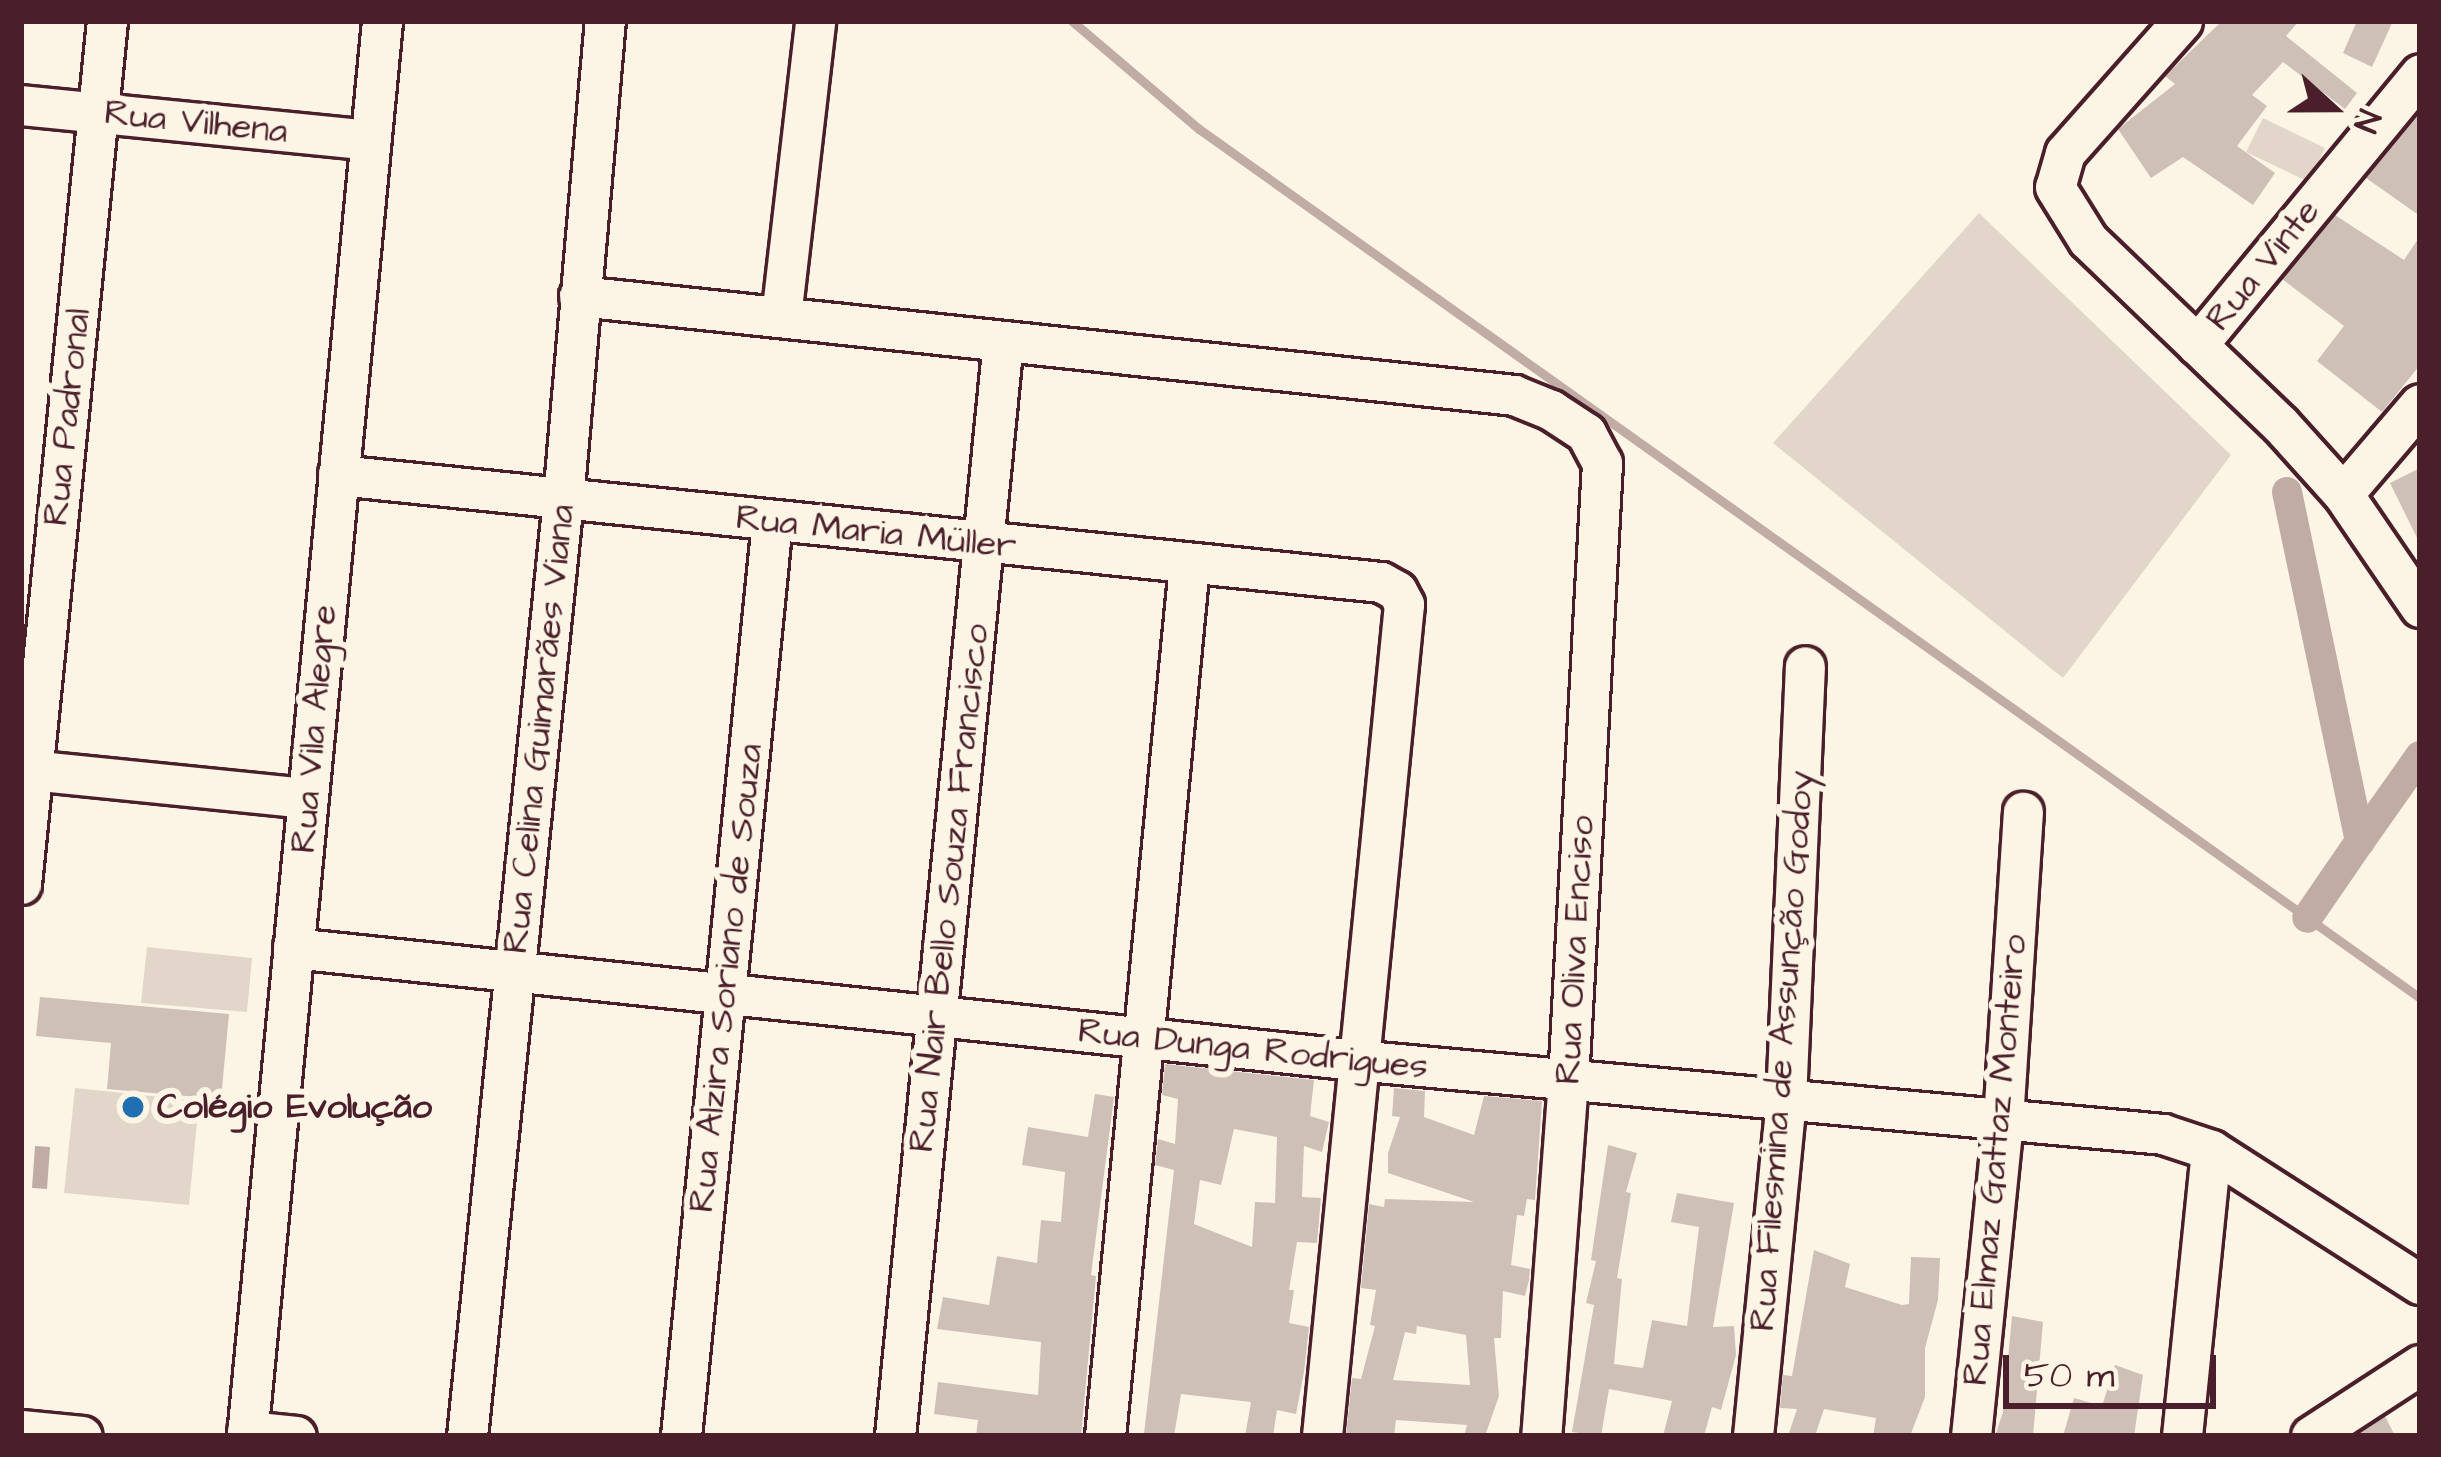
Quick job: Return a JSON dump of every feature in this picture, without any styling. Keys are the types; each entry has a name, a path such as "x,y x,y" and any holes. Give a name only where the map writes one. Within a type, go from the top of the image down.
{"street":[{"name":"Rua Padronal","path":"21,884 27,769 107,21"},
{"name":"Rua Vila Alegre","path":"247,1434 382,21"},
{"name":"Rua Celina Guimarães Viana","path":"467,1436 563,499 605,21"},
{"path":"781,317 815,21"},
{"path":"2182,21 2066,153 2055,187 2062,206 2088,240 2343,494 2420,607"},
{"name":"Rua Vinte","path":"2197,345 2420,74"},
{"name":"Rua Vilhena","path":"21,105 370,140"},
{"path":"579,296 1003,340"},
{"name":"Rua Oliva Enciso","path":"1003,340 1514,395 1552,410 1586,433 1603,463 1568,1080 1541,1436"},
{"name":"Rua Nair Bello Souza Francisco","path":"895,1436 1003,340"},
{"path":"2343,494 2420,404"},
{"name":"Rua Maria Müller","path":"338,475 1381,582 1396,590 1404,604 1355,1060"},
{"name":"Rua Alzira Soriano de Souza","path":"681,1436 772,521"},
{"path":"1105,1436 1189,565"},
{"name":"Rua Filesmina de Assunção Godoy","path":"1754,1436 1786,1100 1805,666"},
{"path":"27,769 308,798"},
{"name":"Rua Elmaz Gattaz Monteiro","path":"1971,1436 2002,1120 2023,812"},
{"name":"Rua Dunga Rodrigues","path":"293,949 1355,1060 2163,1134 2211,1150 2420,1284"},
{"path":"1322,1436 1355,1060"},
{"path":"2182,1436 2211,1150"},
{"path":"2311,1436 2420,1365"},
{"path":"21,1430 82,1436"},
{"path":"247,1434 296,1436"}],"shaded area":[{"path":"2263,118 2325,148 2309,182 2246,152"},
{"path":"1979,213 2231,455 2063,678 1773,443"},
{"path":"147,947 252,958 247,1012 141,1003"},
{"path":"75,1088 199,1101 189,1205 64,1193"},
{"path":"35,1146 50,1147 47,1189 32,1188"}],"building":[{"path":"2222,21 2299,21 2286,36 2357,93 2345,109 2283,62 2252,95 2267,106 2237,146 2275,173 2253,205 2183,157 2151,178 2118,129 2175,84 2165,76"},
{"path":"2357,21 2393,21 2372,67 2343,53"},
{"path":"2420,112 2420,216 2366,178"},
{"path":"2335,215 2404,260 2420,236 2420,365 2382,412 2317,361 2344,326 2282,279"},
{"path":"2420,468 2420,544 2390,483"},
{"path":"40,997 229,1014 221,1099 107,1089 111,1043 36,1036"},
{"path":"1165,1064 1314,1080 1310,1116 1329,1122 1322,1152 1304,1146 1302,1197 1321,1198 1317,1243 1297,1242 1289,1323 1309,1327 1296,1414 1277,1410 1273,1436 1245,1436 1251,1402 1181,1394 1174,1436 1144,1434 1174,1170 1155,1165 1158,1139 1175,1144 1178,1099 1162,1095","holes":["1234,1129 1277,1137 1275,1203 1255,1202 1252,1247 1194,1224 1200,1180 1221,1185"]},
{"path":"1394,1088 1425,1091 1424,1117 1474,1135 1484,1096 1542,1101 1535,1200 1527,1199 1524,1216 1517,1215 1511,1265 1530,1269 1529,1280 1525,1296 1503,1291 1501,1338 1494,1338 1499,1396 1485,1436 1464,1436 1467,1425 1396,1420 1394,1436 1346,1436 1352,1378 1361,1379 1375,1326 1370,1325 1376,1290 1361,1288 1369,1204 1384,1207 1385,1199 1474,1202 1388,1173 1388,1153 1400,1117 1392,1116","holes":["1417,1326 1466,1335 1470,1385 1393,1380 1405,1332 1416,1334"]},
{"path":"1095,1094 1114,1097 1091,1275 1096,1276 1081,1436 976,1436 978,1420 934,1414 938,1382 1038,1395 1041,1342 937,1329 943,1297 989,1305 997,1256 1037,1263 1041,1220 1061,1222 1065,1172 1022,1165 1028,1127 1088,1137"},
{"path":"1608,1145 1637,1153 1626,1192 1631,1193 1617,1278 1622,1279 1614,1364 1643,1368 1652,1320 1687,1326 1699,1227 1671,1222 1677,1193 1734,1203 1713,1327 1734,1326 1736,1355 1721,1410 1712,1407 1704,1436 1663,1436 1672,1401 1609,1389 1601,1436 1572,1432 1594,1305 1586,1303 1596,1261 1591,1260"},
{"path":"1814,1250 1850,1264 1845,1287 1902,1305 1909,1304 1911,1257 1940,1258 1938,1300 1925,1348 1925,1397 1910,1436 1873,1436 1876,1418 1824,1409 1815,1436 1788,1436 1797,1409 1780,1408 1783,1375 1792,1376"},
{"path":"2012,1316 2043,1322 2033,1436 1995,1436 2003,1412"},
{"path":"2115,1365 2143,1375 2134,1436 2063,1436 2074,1398 2102,1406"},
{"path":"2385,1416 2395,1436 2355,1436"}],"waterway":[{"path":"1072,21 1199,129 2420,998"},
{"path":"2287,492 2360,841 2307,918"},
{"path":"2360,841 2420,756"}],"place":[{"name":"Colégio Evolução","path":"133,1107"}]}
